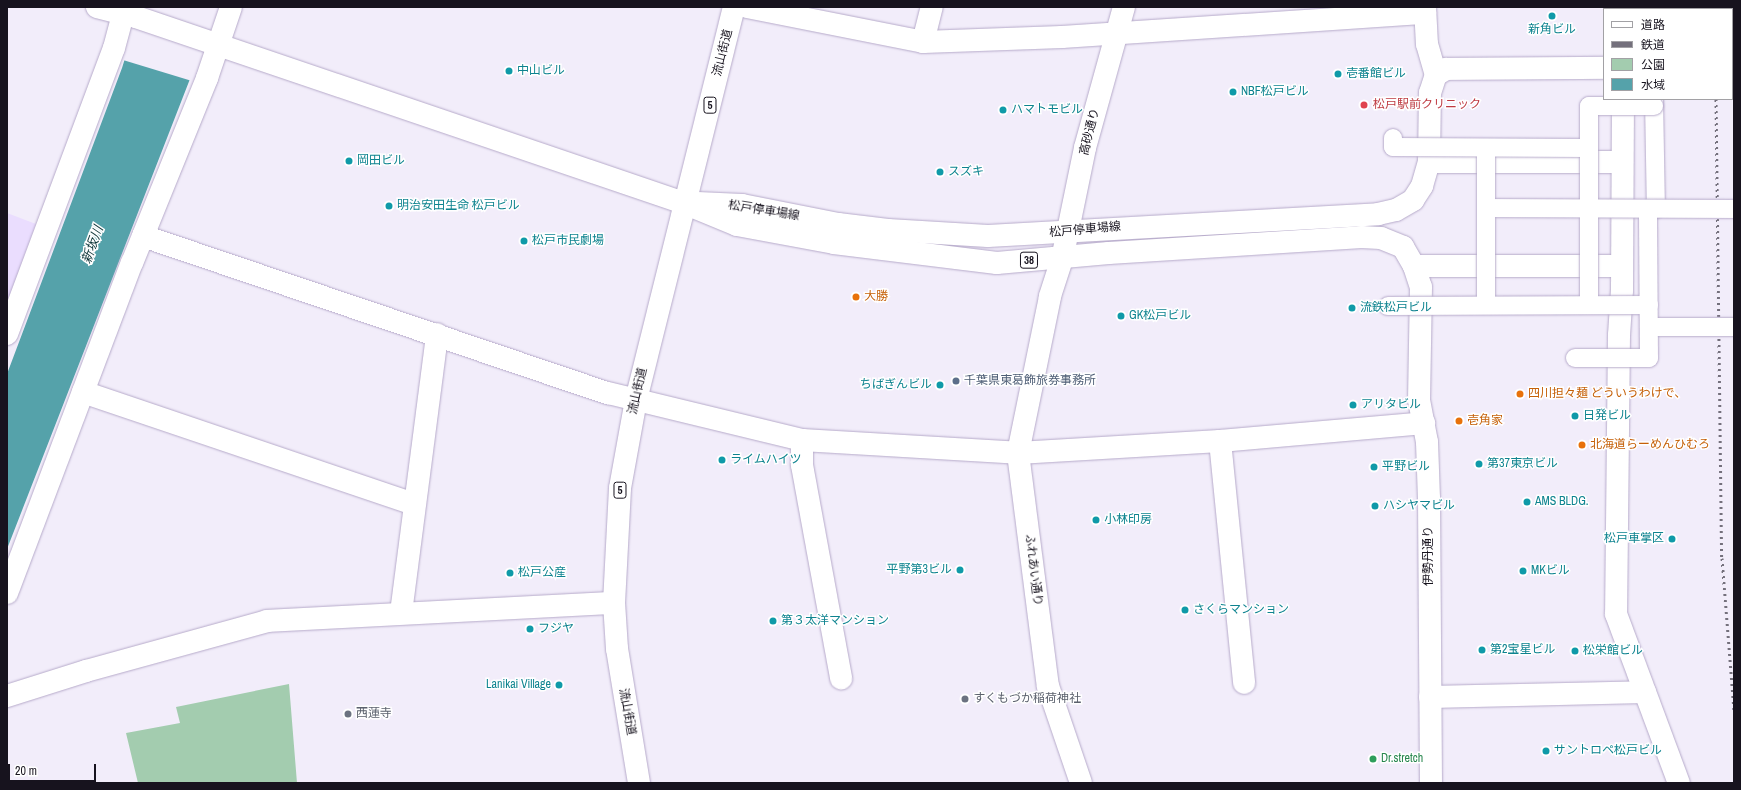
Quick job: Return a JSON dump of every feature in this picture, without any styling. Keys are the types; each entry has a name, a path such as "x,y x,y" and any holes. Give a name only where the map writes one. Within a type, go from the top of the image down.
{"street":[{"path":"97,7 128,12 216,45 684,203"},
{"path":"7,593 143,236 207,78 216,45 231,7"},
{"name":"流山街道","path":"639,783 617,649 614,603 620,488 636,400 734,7"},
{"path":"747,7 923,42 1117,34 1425,10 1427,44 1436,75 1446,69 1603,68"},
{"path":"923,42 932,7"},
{"name":"高砂通り","path":"1062,259 1085,148 1124,7"},
{"path":"7,334 128,12"},
{"name":"松戸停車場線","path":"684,203 742,205 838,224 943,235 1023,236 1069,231 1378,214 1396,210 1413,200 1422,186 1429,162 1430,93 1436,75"},
{"path":"1623,100 1622,290 1619,316 1616,614 1679,783"},
{"path":"1575,358 1649,358 1654,102 1589,106 1589,305"},
{"path":"1393,138 1393,147 1486,149 1590,148"},
{"path":"1486,149 1486,304"},
{"path":"1429,162 1622,162"},
{"name":"松戸停車場線","path":"684,203 737,225 834,243 997,263 1062,259 1109,253 1361,237 1381,238 1403,247 1414,266"},
{"path":"1487,208 1734,210"},
{"path":"143,236 608,393 802,440 1018,453 1220,441 1424,423"},
{"name":"ふれあい通り","path":"1062,259 1050,297 1018,453 1048,686 1081,783"},
{"path":"1414,266 1622,266"},
{"name":"伊勢丹通り","path":"1414,266 1420,287 1419,400 1424,423 1429,498 1431,783"},
{"path":"1388,306 1486,304 1649,305"},
{"path":"1650,327 1734,327"},
{"path":"401,613 413,504 436,334"},
{"path":"83,392 413,504"},
{"path":"802,440 802,466 840,678"},
{"path":"1220,441 1244,683"},
{"path":"7,696 86,670 267,621 614,603"},
{"path":"1430,696 1645,692"}],"shaded area":[{"path":"7,213 36,224 7,303"}],"green space":[{"path":"289,684 297,783 138,783 126,733 180,723 176,707"}],"water":[{"name":"新坂川","path":"141,7 218,7 7,549 7,374 122,68"}],"pier":[{"path":"140,7 220,7 192,81 123,60"}],"railway":[{"path":"1716,100 1722,558 1734,712"}],"place":[{"name":"新角ビル","path":"1552,16"},
{"name":"中山ビル","path":"509,71"},
{"name":"壱番館ビル","path":"1338,74"},
{"name":"NBF松戸ビル","path":"1233,92"},
{"name":"松戸駅前クリニック","path":"1364,105"},
{"name":"ハマトモビル","path":"1003,110"},
{"name":"岡田ビル","path":"349,161"},
{"name":"スズキ","path":"940,172"},
{"name":"明治安田生命 松戸ビル","path":"389,206"},
{"name":"松戸市民劇場","path":"524,241"},
{"name":"大勝","path":"856,297"},
{"name":"流鉄松戸ビル","path":"1352,308"},
{"name":"GK松戸ビル","path":"1121,316"},
{"name":"千葉県東葛飾旅券事務所","path":"956,381"},
{"name":"ちばぎんビル","path":"940,385"},
{"name":"四川担々麺 どういうわけで、","path":"1520,394"},
{"name":"アリタビル","path":"1353,405"},
{"name":"日発ビル","path":"1575,416"},
{"name":"壱角家","path":"1459,421"},
{"name":"北海道らーめんひむろ","path":"1582,445"},
{"name":"ライムハイツ","path":"722,460"},
{"name":"第37東京ビル","path":"1479,464"},
{"name":"平野ビル","path":"1374,467"},
{"name":"AMS BLDG.","path":"1527,502"},
{"name":"ハシヤマビル","path":"1375,506"},
{"name":"小林印房","path":"1096,520"},
{"name":"松戸車掌区","path":"1672,539"},
{"name":"平野第3ビル","path":"960,570"},
{"name":"MKビル","path":"1523,571"},
{"name":"松戸公産","path":"510,573"},
{"name":"さくらマンション","path":"1185,610"},
{"name":"第３太洋マンション","path":"773,621"},
{"name":"フジヤ","path":"530,629"},
{"name":"第2宝星ビル","path":"1482,650"},
{"name":"松栄館ビル","path":"1575,651"},
{"name":"Lanikai Village","path":"559,685"},
{"name":"すくもづか稲荷神社","path":"965,699"},
{"name":"西蓮寺","path":"348,714"},
{"name":"サントロペ松戸ビル","path":"1546,751"},
{"name":"Dr.stretch","path":"1373,759"}]}
